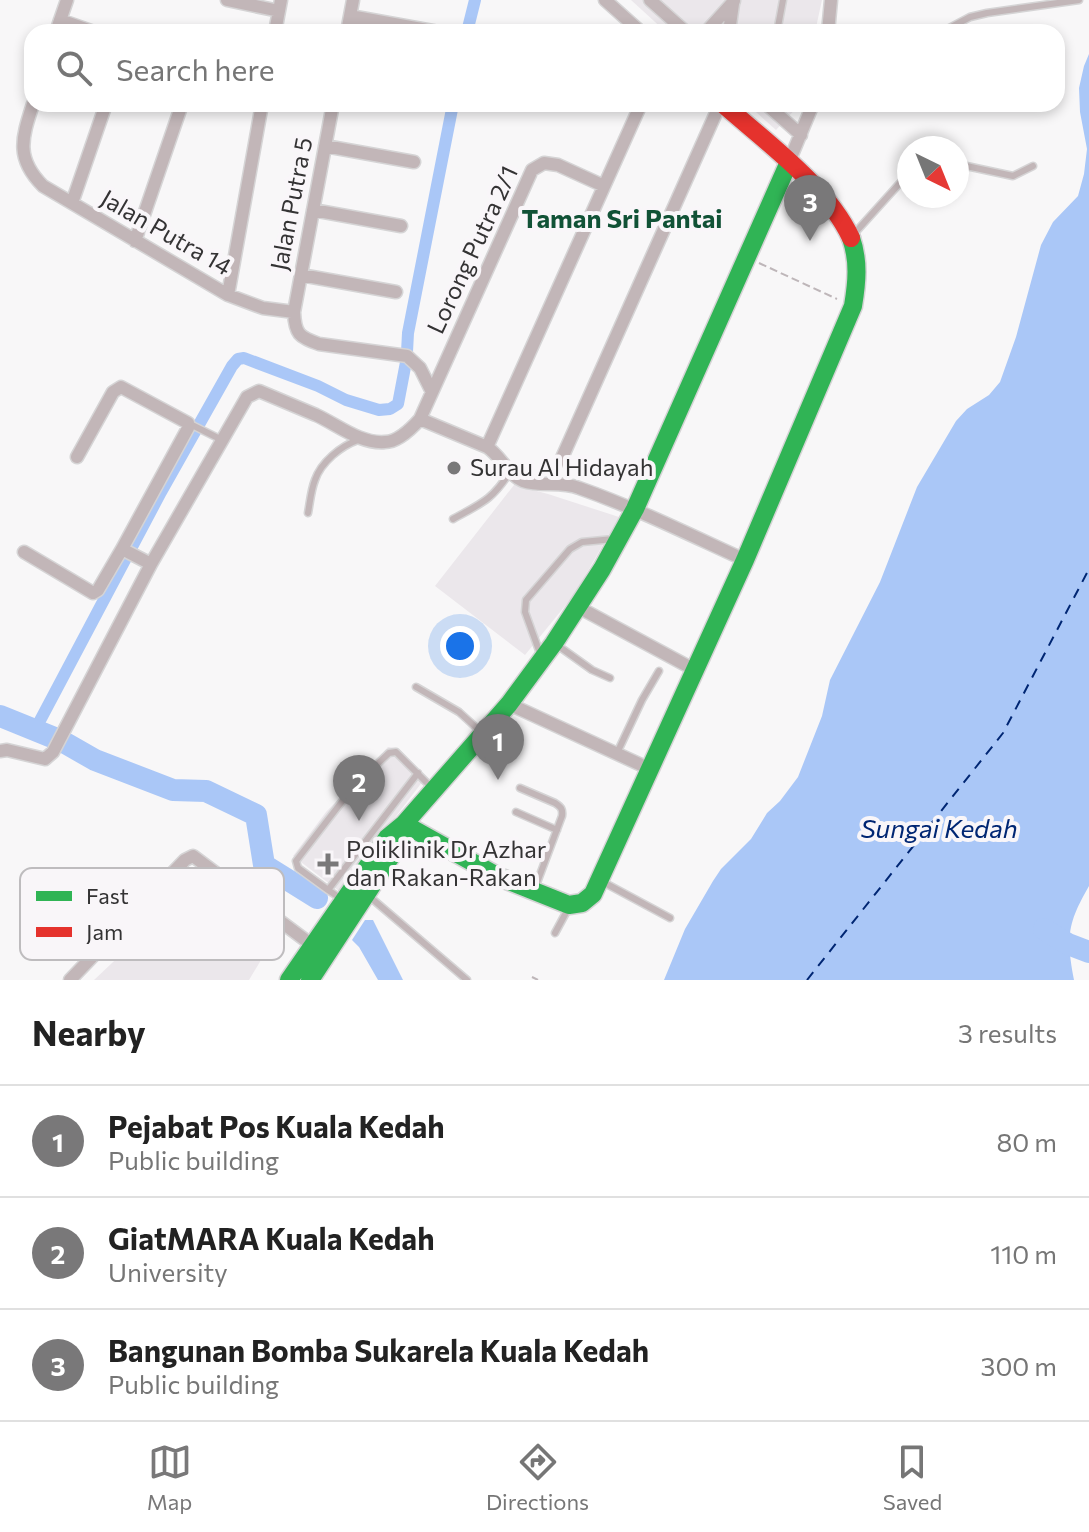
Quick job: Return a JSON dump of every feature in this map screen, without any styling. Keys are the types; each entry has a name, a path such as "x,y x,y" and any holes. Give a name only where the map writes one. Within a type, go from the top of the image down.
{"main road":[{"path":"404,824 499,877 576,906 588,900 599,880 650,769 745,560 853,306 858,285 857,253 851,237 826,199 789,162 730,112"},
{"path":"289,980 312,945 336,895 387,838 404,824 509,704 578,607 635,509 789,162"},
{"path":"310,980 399,844 404,824"}],"street":[{"path":"59,24 67,0"},
{"path":"227,0 280,6"},
{"path":"348,24 353,0"},
{"path":"605,0 632,24"},
{"path":"650,0 677,24"},
{"path":"713,24 733,0"},
{"path":"730,24 733,0"},
{"path":"829,24 831,0"},
{"path":"350,16 394,24"},
{"name":"Jalan Putra 14","path":"30,112 23,134 23,149 28,168 43,186 228,295 263,308 294,312"},
{"path":"72,203 103,112"},
{"path":"135,241 179,112"},
{"path":"228,295 261,112"},
{"name":"Jalan Putra 5","path":"294,312 331,112"},
{"path":"487,447 637,112"},
{"path":"561,460 717,112"},
{"path":"775,112 801,135"},
{"path":"789,162 810,112"},
{"path":"325,146 414,162"},
{"name":"Lorong Putra 2/1","path":"420,419 532,170 544,163 558,165 604,186"},
{"path":"313,210 401,226"},
{"path":"301,275 396,292"},
{"path":"294,312 295,327 306,340 407,356 420,368 432,392"},
{"path":"24,552 93,593 98,590 127,551 192,425 121,387 117,388 77,457"},
{"path":"0,751 45,759 51,755 151,564 247,397 259,391 362,438 386,442 393,440 414,427 420,419 487,447 510,472 527,482 570,485 635,509 745,560"},
{"path":"127,551 151,564"},
{"path":"578,607 695,670"},
{"path":"509,704 650,769"},
{"path":"177,868 193,856 209,868"},
{"path":"284,924 312,945"},
{"path":"70,980 88,960"}],"lane":[{"path":"778,24 783,0"},
{"path":"957,24 987,13 1079,0"},
{"path":"969,167 1013,176 1033,166"},
{"path":"851,237 897,186"},
{"path":"192,425 222,440"},
{"path":"308,513 311,492 319,471 345,444 362,438"},
{"path":"453,519 489,499 510,472"},
{"path":"542,659 525,612 526,600 576,544 619,539"},
{"path":"554,643 592,670 610,678"},
{"path":"617,753 659,671"},
{"path":"416,687 459,712 483,734"},
{"path":"418,773 387,811 336,895 298,868 297,859 354,786 389,753 396,752 418,773 434,790"},
{"path":"520,788 560,806 562,810 534,891"},
{"path":"516,812 557,830"},
{"path":"599,880 670,918"},
{"path":"366,894 467,980"},
{"path":"555,933 569,905"}],"path":[{"path":"746,257 853,306"},
{"path":"532,977 538,980"}],"shaded area":[{"path":"631,0 822,0 817,24 657,24"},
{"path":"756,112 793,112 776,130"},
{"path":"514,485 619,517 574,595 525,655 435,586"},
{"path":"388,747 398,748 426,777 339,891 293,856 326,812"},
{"path":"115,960 261,960 249,980 94,980"}],"water":[{"name":"Sungai Kedah","path":"1089,54 1089,886 1076,911 1070,932 1074,980 664,980 685,929 713,881 751,839 767,813 798,777 822,716 830,680 880,582 917,487 956,421 967,409 989,395 1000,382 1016,337 1041,245 1053,222 1078,196 1084,174 1087,149 1079,88"},
{"path":"365,920 373,920 403,980 378,980 352,940"}],"waterway":[{"path":"469,24 475,0"},
{"path":"407,352 408,333 451,112"},
{"path":"35,730 161,492 238,359 244,358 346,400 379,410 398,404 406,362"},
{"path":"0,716 57,739"},
{"path":"67,744 95,760 173,790 206,791 256,815 264,865 269,868"},
{"path":"284,877 317,898"},
{"path":"1044,929 1068,944 1089,952"}],"ferry route":[{"path":"807,980 1003,733 1089,569"}],"traffic: fast":[{"path":"289,980 387,838 404,824 509,704 554,643 602,569 635,509 789,162"},
{"path":"404,824 499,877 569,905 582,903 593,894 745,560 853,306 856,272 851,238"},
{"path":"310,980 399,844 404,824"}],"traffic: jam":[{"path":"732,112 776,149 827,200 851,238"}],"place":[{"name":"Bangunan Bomba Sukarela Kuala Kedah","path":"810,241"},
{"name":"Surau Al Hidayah","path":"454,468"},
{"name":"Pejabat Pos Kuala Kedah","path":"498,780"},
{"name":"GiatMARA Kuala Kedah","path":"359,821"},
{"name":"Poliklinik Dr Azhar dan Rakan-Rakan","path":"328,864"}],"district":[{"name":"Taman Sri Pantai","path":"622,219"}]}
